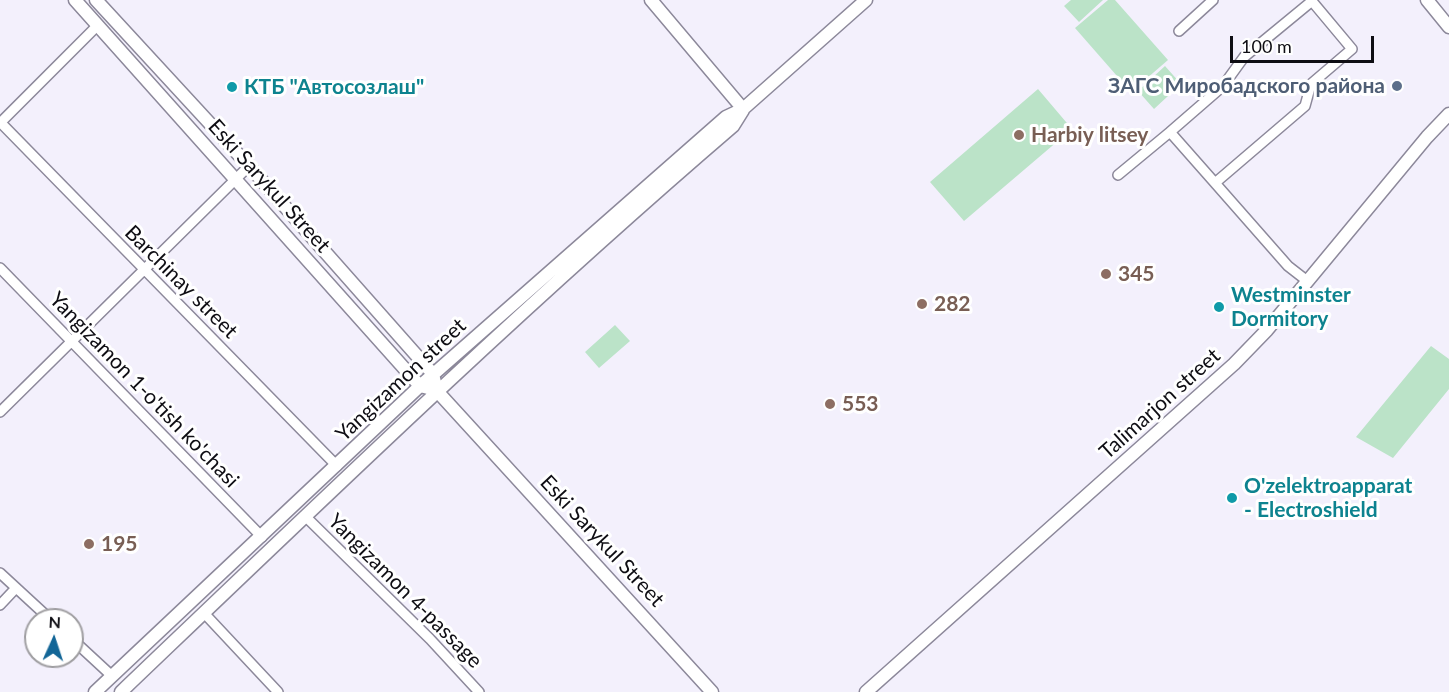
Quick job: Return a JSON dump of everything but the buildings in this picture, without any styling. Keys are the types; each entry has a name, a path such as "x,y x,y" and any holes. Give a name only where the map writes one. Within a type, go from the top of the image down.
{"main road":[{"name":"Eski Sarykul Street","path":"75,0 237,178 420,386"},
{"name":"Eski Sarykul Street","path":"96,0 249,166 433,374 437,391 712,692"},
{"path":"651,0 743,109"},
{"name":"Yangizamon street","path":"95,692 433,374 717,125 743,109 866,0"},
{"path":"1427,0 1448,24 1449,34"},
{"name":"Yangizamon street","path":"123,690 437,391 625,218 733,126 743,109"},
{"name":"Talimarjon street","path":"866,692 1234,364 1267,330 1306,280 1449,114"},
{"path":"420,386 437,391"},
{"path":"112,676 123,690"}],"street":[{"path":"1179,31 1214,0"},
{"path":"1118,175 1223,86 1244,57 1312,0 1352,49 1311,84 1305,106 1215,183"},
{"path":"0,123 98,25"},
{"name":"Barchinay street","path":"0,123 337,466"},
{"path":"1170,132 1288,266 1306,280"},
{"path":"0,412 249,166"},
{"name":"Yangizamon 1-o'tish ko'chasi","path":"0,268 262,537"},
{"name":"Yangizamon 4-passage","path":"305,516 430,639 478,692"},
{"path":"0,573 38,608"},
{"path":"0,605 16,588"},
{"path":"204,613 278,692"},
{"path":"84,650 112,676"}],"green space":[{"path":"1071,0 1103,0 1079,22 1064,6"},
{"path":"1108,0 1115,0 1168,60 1131,92 1075,28"},
{"path":"1165,66 1181,84 1154,109 1138,91"},
{"path":"1038,89 1072,129 964,221 930,182"},
{"path":"615,325 630,341 599,368 585,352"},
{"path":"1431,346 1449,359 1449,389 1393,458 1356,437"}],"place":[{"name":"ЗАГС Миробадского района","path":"1397,86"},
{"name":"КТБ \"Автосозлаш\"","path":"232,87"},
{"name":"Harbiy litsey","path":"1019,135"},
{"name":"345","path":"1106,274"},
{"name":"282","path":"922,304"},
{"name":"Westminster Dormitory","path":"1219,307"},
{"name":"553","path":"830,404"},
{"name":"O'zelektroapparat - Electroshield","path":"1232,498"},
{"name":"195","path":"89,544"}]}
